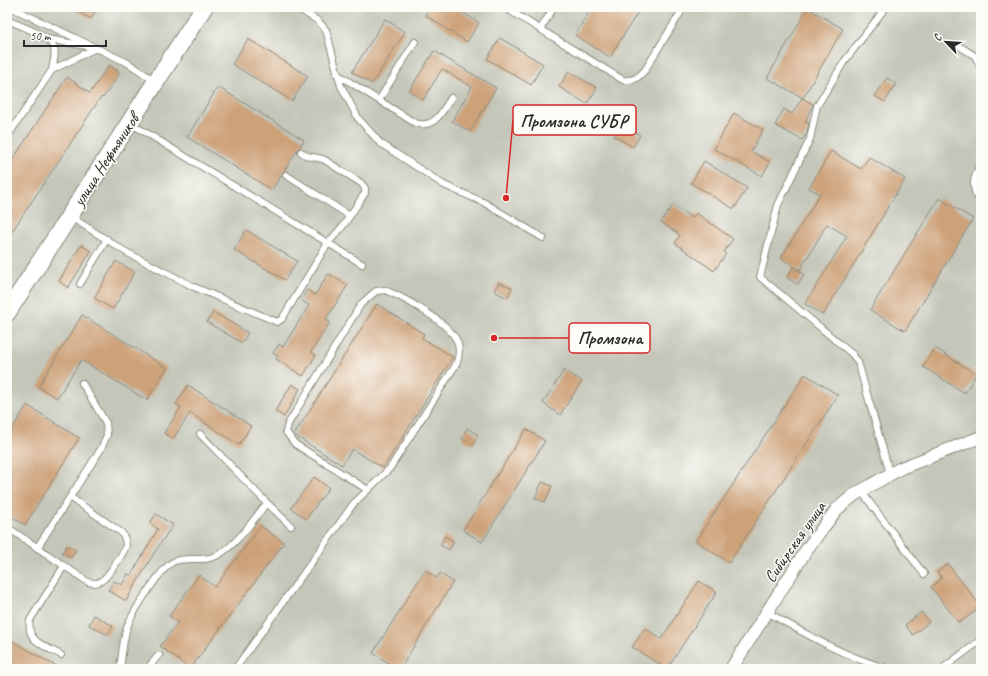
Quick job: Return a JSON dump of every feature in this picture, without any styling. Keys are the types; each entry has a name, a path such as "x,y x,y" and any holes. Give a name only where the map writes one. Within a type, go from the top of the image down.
{"street":[{"name":"улица Нефтяников","path":"7,313 204,7"},
{"name":"Сибирская улица","path":"731,669 822,527 837,509 861,491 890,474 981,437"}],"lane":[{"path":"10,7 128,64 157,82"},
{"path":"296,7 323,25 326,30 340,86 358,118 386,149 444,185 483,202 543,238"},
{"path":"504,7 541,28 623,80 631,81 638,78 644,70 684,7"},
{"path":"541,28 554,7"},
{"path":"886,7 844,62 817,106 810,139 778,205 760,277 858,362 890,474"},
{"path":"7,20 47,39 96,48"},
{"path":"7,137 52,70 54,46 47,39"},
{"path":"379,100 415,42"},
{"path":"959,46 975,56 981,68"},
{"path":"52,70 96,48"},
{"path":"337,74 416,123 422,125 436,121 451,98"},
{"path":"130,123 362,264"},
{"path":"70,216 107,239 194,287 277,322 282,319 328,243 350,216 364,193 365,188 361,183 323,159 307,156 301,152"},
{"path":"981,164 975,174 973,185 975,193 981,201"},
{"path":"286,175 350,216"},
{"path":"80,284 107,239"},
{"path":"235,669 354,503 368,490 390,468 457,362 460,354 458,343 447,328 385,290 376,290 361,304 288,424 286,432 295,444 368,490"},
{"path":"36,548 101,449 107,435 106,423 82,383"},
{"path":"200,434 291,526"},
{"path":"861,491 924,574"},
{"path":"7,527 88,582 95,583 107,576 125,548 126,543 122,533 70,497"},
{"path":"120,669 126,633 131,619 164,569 175,561 204,560 218,555 236,541 267,503"},
{"path":"61,655 34,639 30,634 29,628 30,620 64,566"},
{"path":"767,612 844,654 889,669"},
{"path":"942,669 981,640"},
{"path":"147,669 159,655"}],"shaded area":[{"path":"7,7 981,7 981,669 7,669"}],"building":[{"path":"69,7 98,7 91,19"},
{"path":"430,7 455,7 479,23 467,42 425,15"},
{"path":"592,7 641,7 610,57 575,35"},
{"path":"808,8 843,29 803,98 767,78"},
{"path":"385,19 405,32 372,84 352,72"},
{"path":"500,38 543,64 531,85 487,59"},
{"path":"248,39 308,76 292,101 232,64"},
{"path":"434,51 496,88 470,132 452,121 472,87 442,69 423,100 409,91"},
{"path":"109,65 120,73 103,98 101,97 7,239 7,168 67,77 90,93"},
{"path":"569,71 597,88 587,104 559,87"},
{"path":"887,78 896,84 885,102 875,96"},
{"path":"218,87 304,140 272,190 187,137"},
{"path":"802,98 813,104 805,122 809,123 807,133 802,140 775,125 784,109 792,114"},
{"path":"734,113 763,130 751,151 770,162 762,176 714,149"},
{"path":"622,124 640,135 633,147 614,136"},
{"path":"831,151 861,169 869,157 905,179 823,315 805,304 847,236 827,224 800,270 781,258 820,194 809,188"},
{"path":"704,161 747,188 734,209 691,183"},
{"path":"939,198 973,219 905,331 870,310"},
{"path":"673,205 692,218 696,213 733,239 724,252 726,254 714,271 675,243 680,235 661,222"},
{"path":"246,230 297,261 285,280 234,250"},
{"path":"81,245 91,251 68,288 59,281"},
{"path":"116,261 135,272 113,309 94,298"},
{"path":"793,267 804,274 798,284 787,278"},
{"path":"328,274 348,285 326,319 330,322 311,352 316,355 303,376 276,359 278,356 273,353 279,344 283,347 309,305 301,300 307,290 315,295"},
{"path":"499,282 512,288 507,298 494,291"},
{"path":"377,304 424,334 422,338 453,357 383,468 352,449 342,465 294,435"},
{"path":"213,312 248,333 242,343 207,322"},
{"path":"82,315 167,368 147,400 81,360 57,398 38,387"},
{"path":"935,348 976,374 965,393 923,367"},
{"path":"564,370 582,381 560,415 543,403"},
{"path":"805,374 838,395 729,563 696,541"},
{"path":"292,384 300,389 284,417 275,411"},
{"path":"188,385 251,426 239,445 190,413 173,439 164,433 181,407 176,404"},
{"path":"27,405 79,438 25,525 7,514 7,437"},
{"path":"467,428 478,435 473,445 462,439"},
{"path":"526,429 545,441 482,542 463,530"},
{"path":"314,477 329,488 306,519 291,508"},
{"path":"542,482 552,486 545,502 535,498"},
{"path":"156,514 173,525 154,553 126,601 108,590 114,581 122,585 128,574 131,575 158,529 150,523"},
{"path":"261,526 284,543 190,669 160,646 178,622 169,616 199,575 215,587"},
{"path":"445,536 454,542 449,550 440,545"},
{"path":"67,545 76,550 71,558 62,553"},
{"path":"948,564 981,607 959,623 931,587 942,578 937,572"},
{"path":"425,570 437,578 440,573 453,582 400,669 398,669 373,653"},
{"path":"699,581 717,592 667,669 632,647 645,628 661,639"},
{"path":"921,612 929,622 913,635 905,625"},
{"path":"94,615 113,626 108,635 89,625"},
{"path":"7,638 61,669 23,669 15,664 12,669 7,669"}],"place":[{"name":"Промзона СУБР","path":"506,198"},
{"name":"Промзона","path":"494,338"}]}
